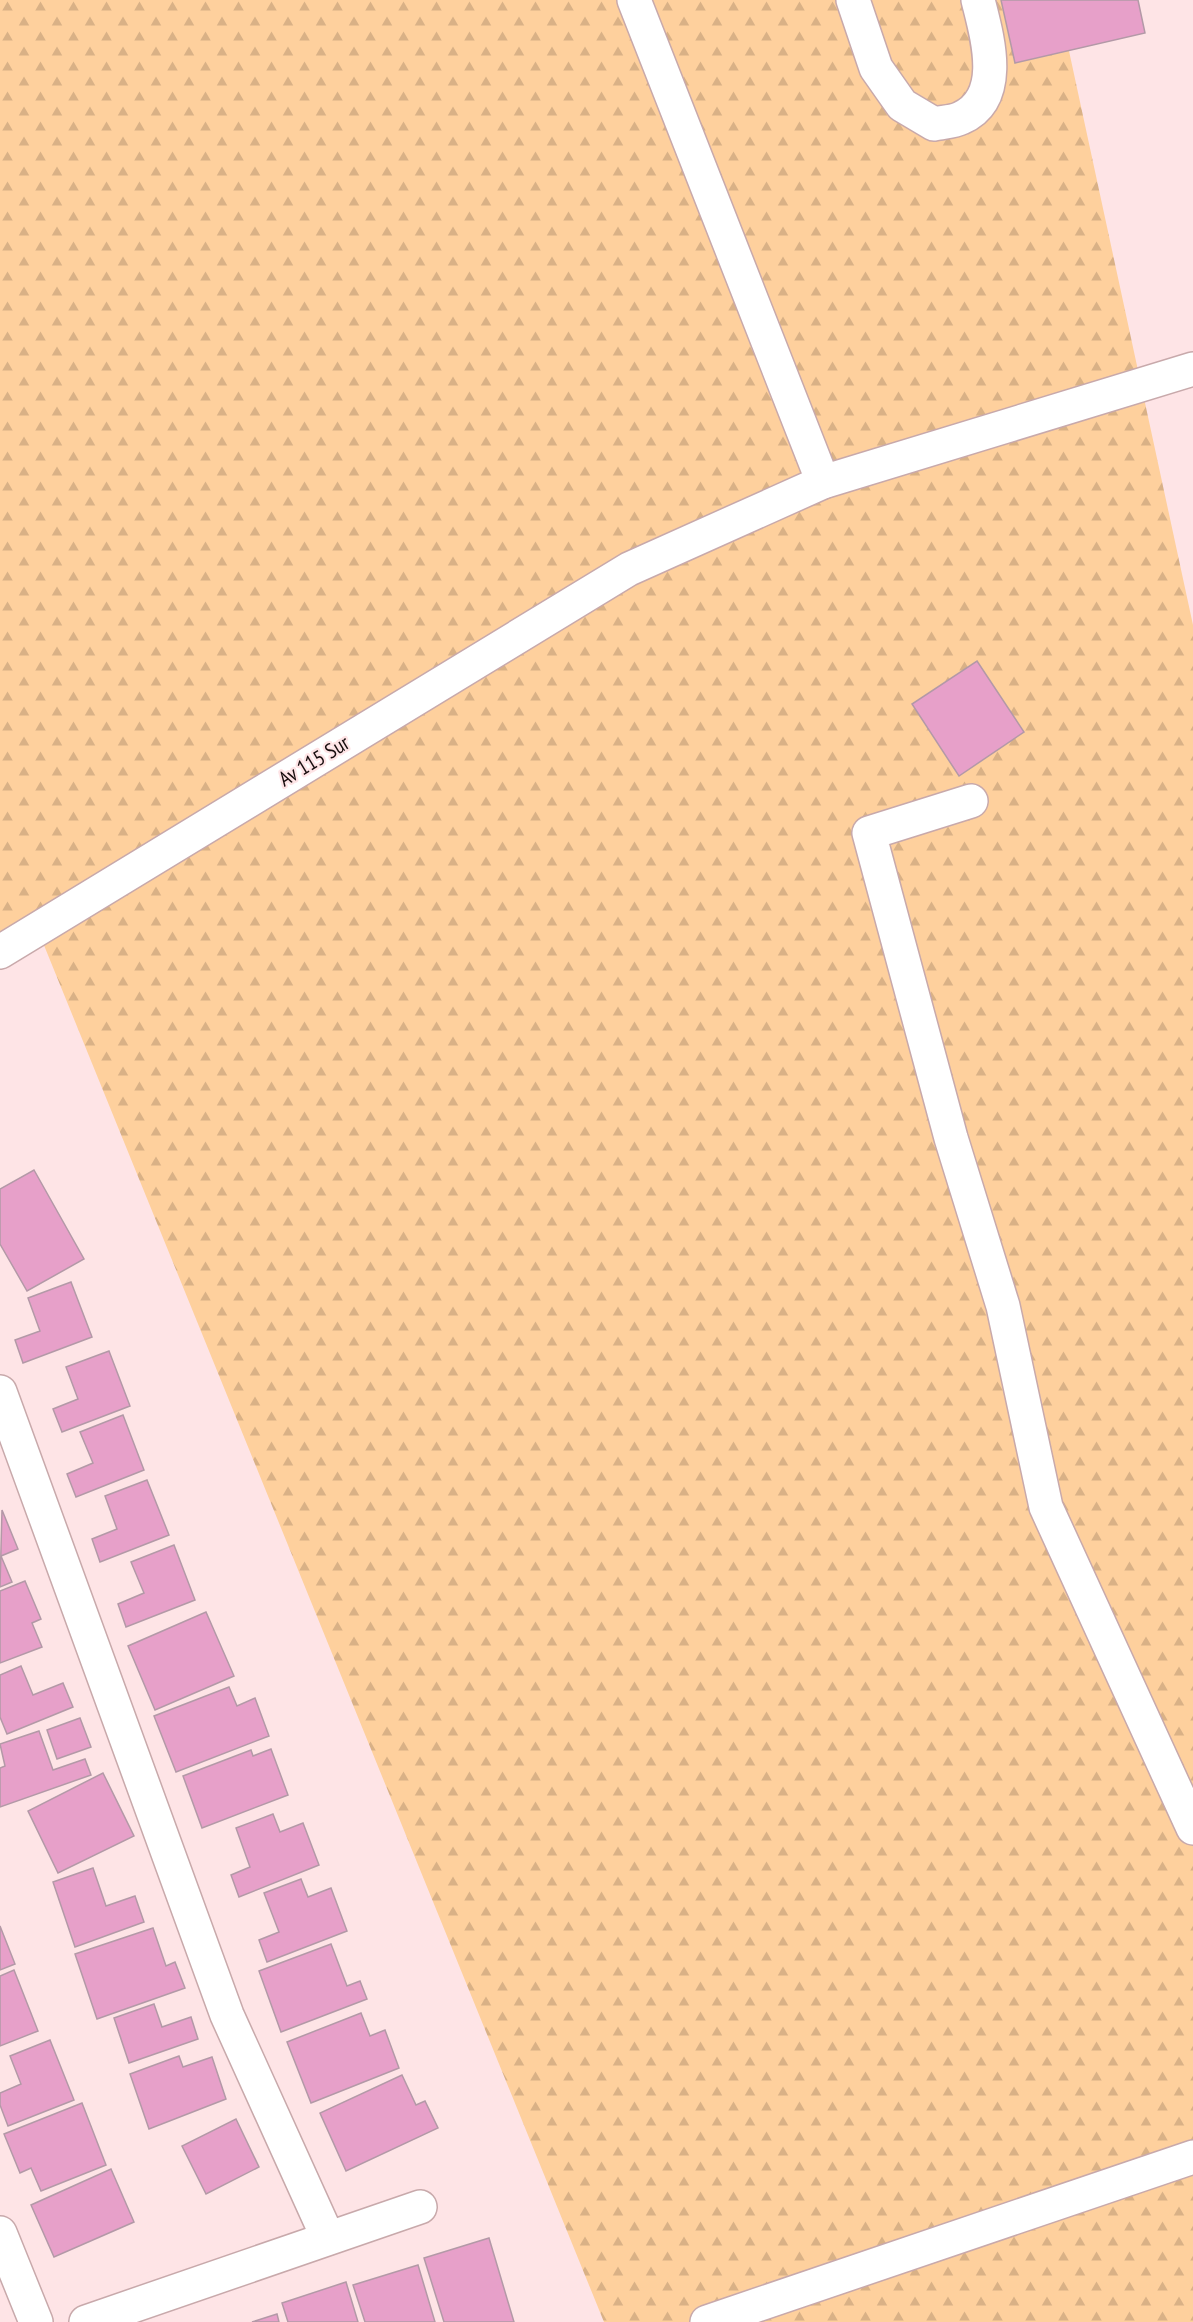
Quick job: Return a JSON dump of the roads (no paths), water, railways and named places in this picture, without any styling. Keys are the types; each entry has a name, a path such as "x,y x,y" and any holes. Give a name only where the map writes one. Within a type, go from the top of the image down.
{"street":[{"path":"634,0 823,482"},
{"path":"853,0 876,68 902,105 934,124 962,118 981,102 989,82 990,56 978,0"},
{"name":"Av 115 Sur","path":"3,947 629,569 823,482 1193,369"},
{"path":"971,801 869,833 951,1138 1003,1306 1046,1507 1193,1828"},
{"path":"0,1392 227,2015 327,2238"},
{"path":"708,2322 1193,2158"},
{"path":"86,2322 420,2206"},
{"path":"0,2233 36,2322"}]}
